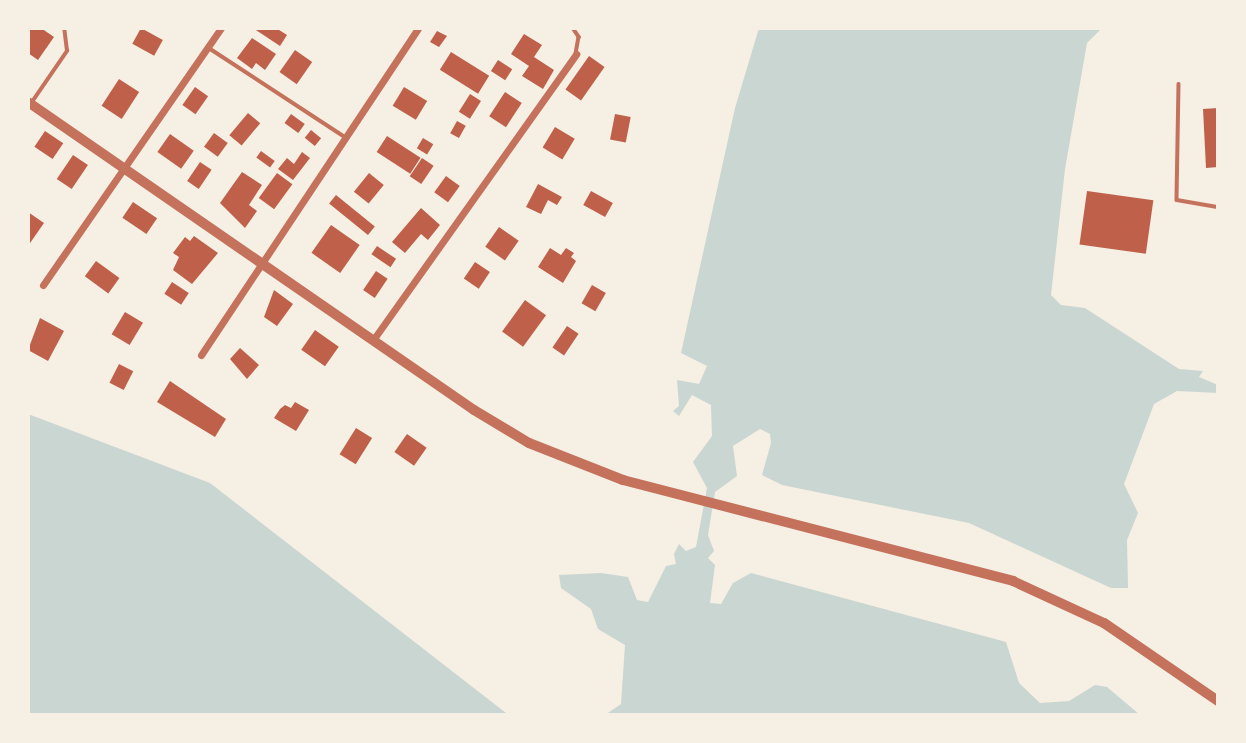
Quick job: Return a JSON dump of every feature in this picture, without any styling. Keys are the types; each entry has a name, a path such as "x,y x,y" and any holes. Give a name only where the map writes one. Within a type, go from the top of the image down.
{"street":[{"path":"43,285 221,28"},
{"path":"201,355 416,29"},
{"path":"373,340 576,54"},
{"path":"29,103 474,411 529,443 591,469 682,495 1013,581 1049,595 1104,623 1218,701"}],"lane":[{"path":"29,103 67,51 64,28"},
{"path":"573,28 579,37 576,54"},
{"path":"208,48 345,137"},
{"path":"1179,84 1177,200 1218,207"}],"shaded area":[{"path":"759,28 1102,28 1087,43 1065,169 1051,295 1061,305 1085,308 1179,369 1203,371 1199,377 1218,385 1218,393 1177,391 1154,404 1124,484 1138,513 1127,540 1128,588 1111,588 969,523 782,485 762,475 771,443 770,434 760,429 733,446 737,476 715,492 708,535 714,551 708,558 715,565 710,603 721,604 733,583 751,573 1006,642 1019,683 1040,703 1069,701 1095,685 1107,687 1140,715 605,715 621,704 625,645 598,629 591,609 561,588 559,575 601,573 628,577 637,600 648,602 666,566 676,564 674,554 679,544 686,551 696,547 707,488 693,462 712,436 711,405 692,395 679,416 673,411 679,406 677,380 699,384 707,366 681,353 735,108"},
{"path":"28,414 210,483 506,713 524,715 28,715"}],"building":[{"path":"28,28 41,28 54,37 38,60 28,53"},
{"path":"141,28 163,40 154,56 132,44"},
{"path":"253,28 276,28 287,35 280,46"},
{"path":"437,31 447,36 439,47 430,42"},
{"path":"524,34 542,45 534,57 554,70 543,89 522,76 529,66 511,54"},
{"path":"252,38 276,54 265,70 256,63 252,69 237,58"},
{"path":"295,50 312,62 297,84 280,72"},
{"path":"451,52 489,76 478,94 440,70"},
{"path":"589,56 605,67 581,100 565,90"},
{"path":"498,60 512,69 505,80 491,71"},
{"path":"119,79 139,92 122,119 102,106"},
{"path":"195,87 208,96 195,114 182,105"},
{"path":"404,87 427,101 416,120 393,106"},
{"path":"505,92 522,103 506,127 489,116"},
{"path":"470,94 481,101 470,119 459,112"},
{"path":"1218,108 1218,167 1206,168 1203,109"},
{"path":"248,113 260,123 242,145 229,135"},
{"path":"291,114 305,124 298,133 285,123"},
{"path":"615,114 631,117 626,143 610,140"},
{"path":"457,121 466,126 459,138 450,133"},
{"path":"555,127 575,139 562,159 543,148"},
{"path":"311,130 321,138 315,146 305,138"},
{"path":"45,131 63,143 53,159 34,147"},
{"path":"214,133 228,143 218,157 204,147"},
{"path":"170,134 194,151 181,169 157,152"},
{"path":"387,136 421,158 410,174 377,152"},
{"path":"423,138 433,144 427,154 417,148"},
{"path":"261,151 275,161 270,167 256,157"},
{"path":"302,152 310,158 293,180 278,169 287,158 294,164"},
{"path":"73,155 88,165 72,189 57,179"},
{"path":"422,158 434,166 421,184 410,176"},
{"path":"200,162 212,170 199,189 187,181"},
{"path":"242,172 262,185 249,205 257,211 245,228 220,203"},
{"path":"277,173 292,184 274,209 259,198"},
{"path":"369,173 384,185 369,204 354,192"},
{"path":"446,176 460,186 448,202 434,192"},
{"path":"538,184 562,197 557,205 548,200 541,214 526,207"},
{"path":"591,191 613,203 605,217 583,205"},
{"path":"1087,191 1153,200 1146,254 1079,244"},
{"path":"336,195 375,226 368,235 329,204"},
{"path":"133,202 157,218 146,234 122,218"},
{"path":"421,208 440,225 428,240 421,234 405,253 392,242"},
{"path":"28,212 44,223 28,246"},
{"path":"331,225 360,245 340,273 311,253"},
{"path":"499,227 519,241 505,260 485,247"},
{"path":"194,236 218,253 192,284 173,270 179,257 173,253 185,237 190,241"},
{"path":"377,246 396,259 390,267 371,254"},
{"path":"550,248 561,255 566,248 574,253 571,257 576,261 563,283 538,267"},
{"path":"96,261 119,278 108,293 85,276"},
{"path":"475,262 490,272 479,289 464,279"},
{"path":"376,271 388,279 375,298 363,290"},
{"path":"172,282 189,293 181,305 164,294"},
{"path":"592,285 606,293 595,311 582,303"},
{"path":"274,290 293,304 277,326 264,317"},
{"path":"525,300 546,315 523,347 502,332"},
{"path":"125,312 143,323 130,345 112,334"},
{"path":"40,318 64,331 48,361 28,350"},
{"path":"567,326 579,334 564,355 552,348"},
{"path":"315,330 339,347 325,366 301,350"},
{"path":"240,348 259,365 247,379 230,359"},
{"path":"119,364 133,371 124,390 109,383"},
{"path":"170,381 226,419 215,437 157,402"},
{"path":"295,402 309,410 296,431 274,418 285,405 291,408"},
{"path":"356,428 372,438 356,464 340,454"},
{"path":"407,434 427,448 414,466 394,452"}]}
